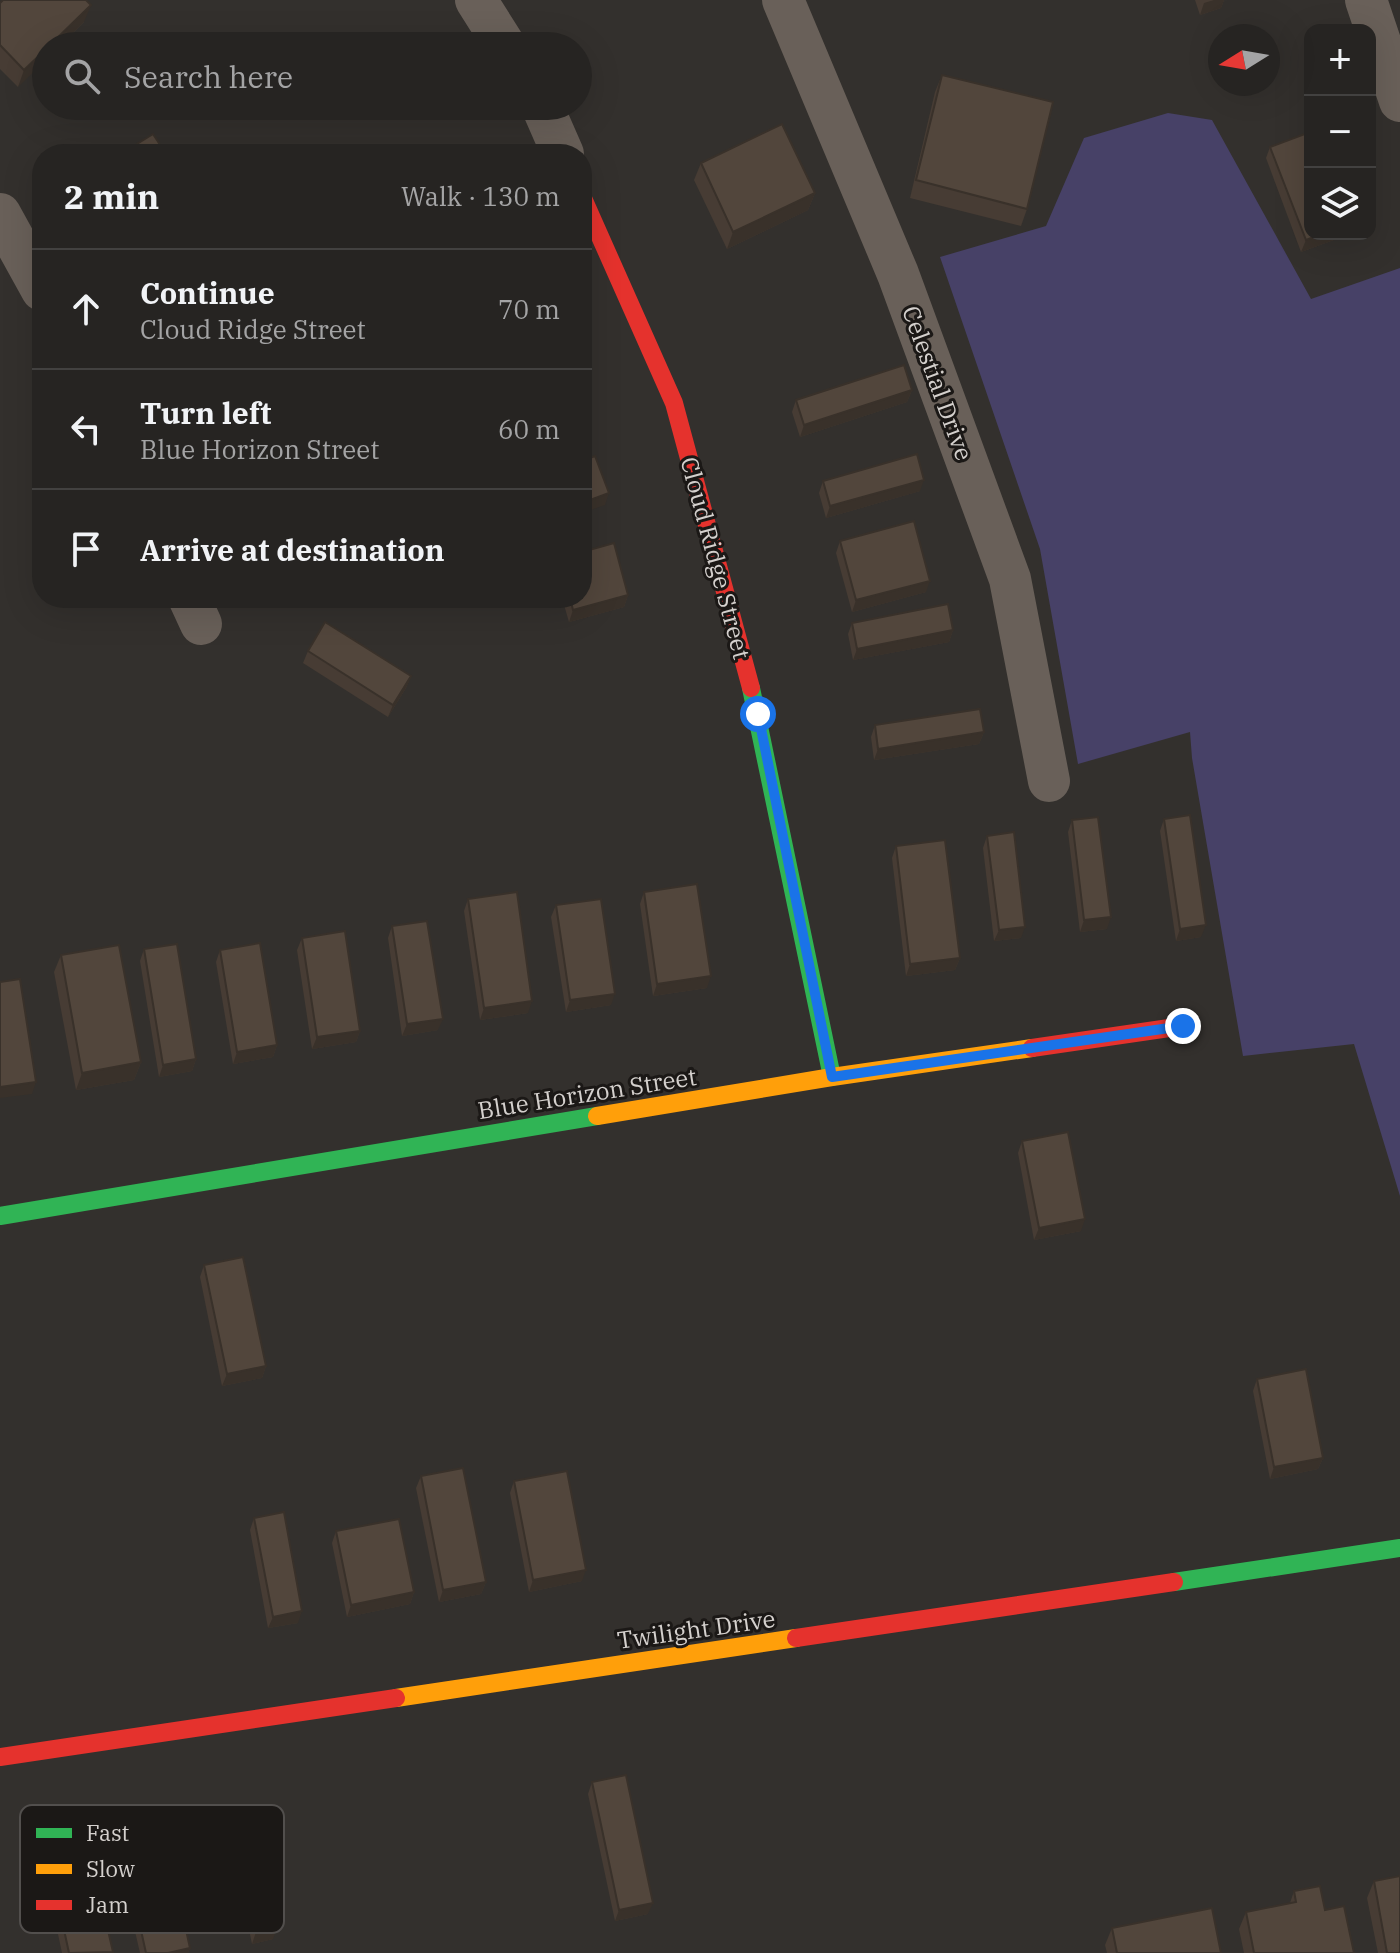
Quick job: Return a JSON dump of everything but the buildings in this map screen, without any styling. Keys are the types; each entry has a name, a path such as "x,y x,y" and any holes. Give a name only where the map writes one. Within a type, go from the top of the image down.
{"street":[{"path":"476,0 496,32"},
{"name":"Celestial Drive","path":"783,0 898,274 1010,579 1049,781"},
{"path":"1366,0 1400,101"},
{"path":"548,120 559,144"},
{"name":"Cloud Ridge Street","path":"592,218 674,403 758,714 832,1077"},
{"path":"2,220 32,272"},
{"name":"Blue Horizon Street","path":"0,1216 832,1077 1183,1026"},
{"name":"Twilight Drive","path":"0,1757 1400,1548"}],"shaded area":[{"path":"1168,113 1212,120 1311,299 1400,268 1400,1196 1354,1044 1243,1056 1190,732 1078,764 1040,549 940,257 1046,226 1084,138"}],"traffic: fast":[{"path":"751,688 832,1077"},
{"path":"0,1216 597,1116"},
{"path":"1174,1582 1400,1548"}],"traffic: slow":[{"path":"597,1116 1032,1048"},
{"path":"396,1698 796,1638"}],"traffic: jam":[{"path":"592,218 674,403 751,688"},
{"path":"1032,1048 1183,1026"},
{"path":"796,1638 1174,1582"},
{"path":"0,1757 396,1698"}],"route":[{"path":"758,714 832,1077 1183,1026"}]}
